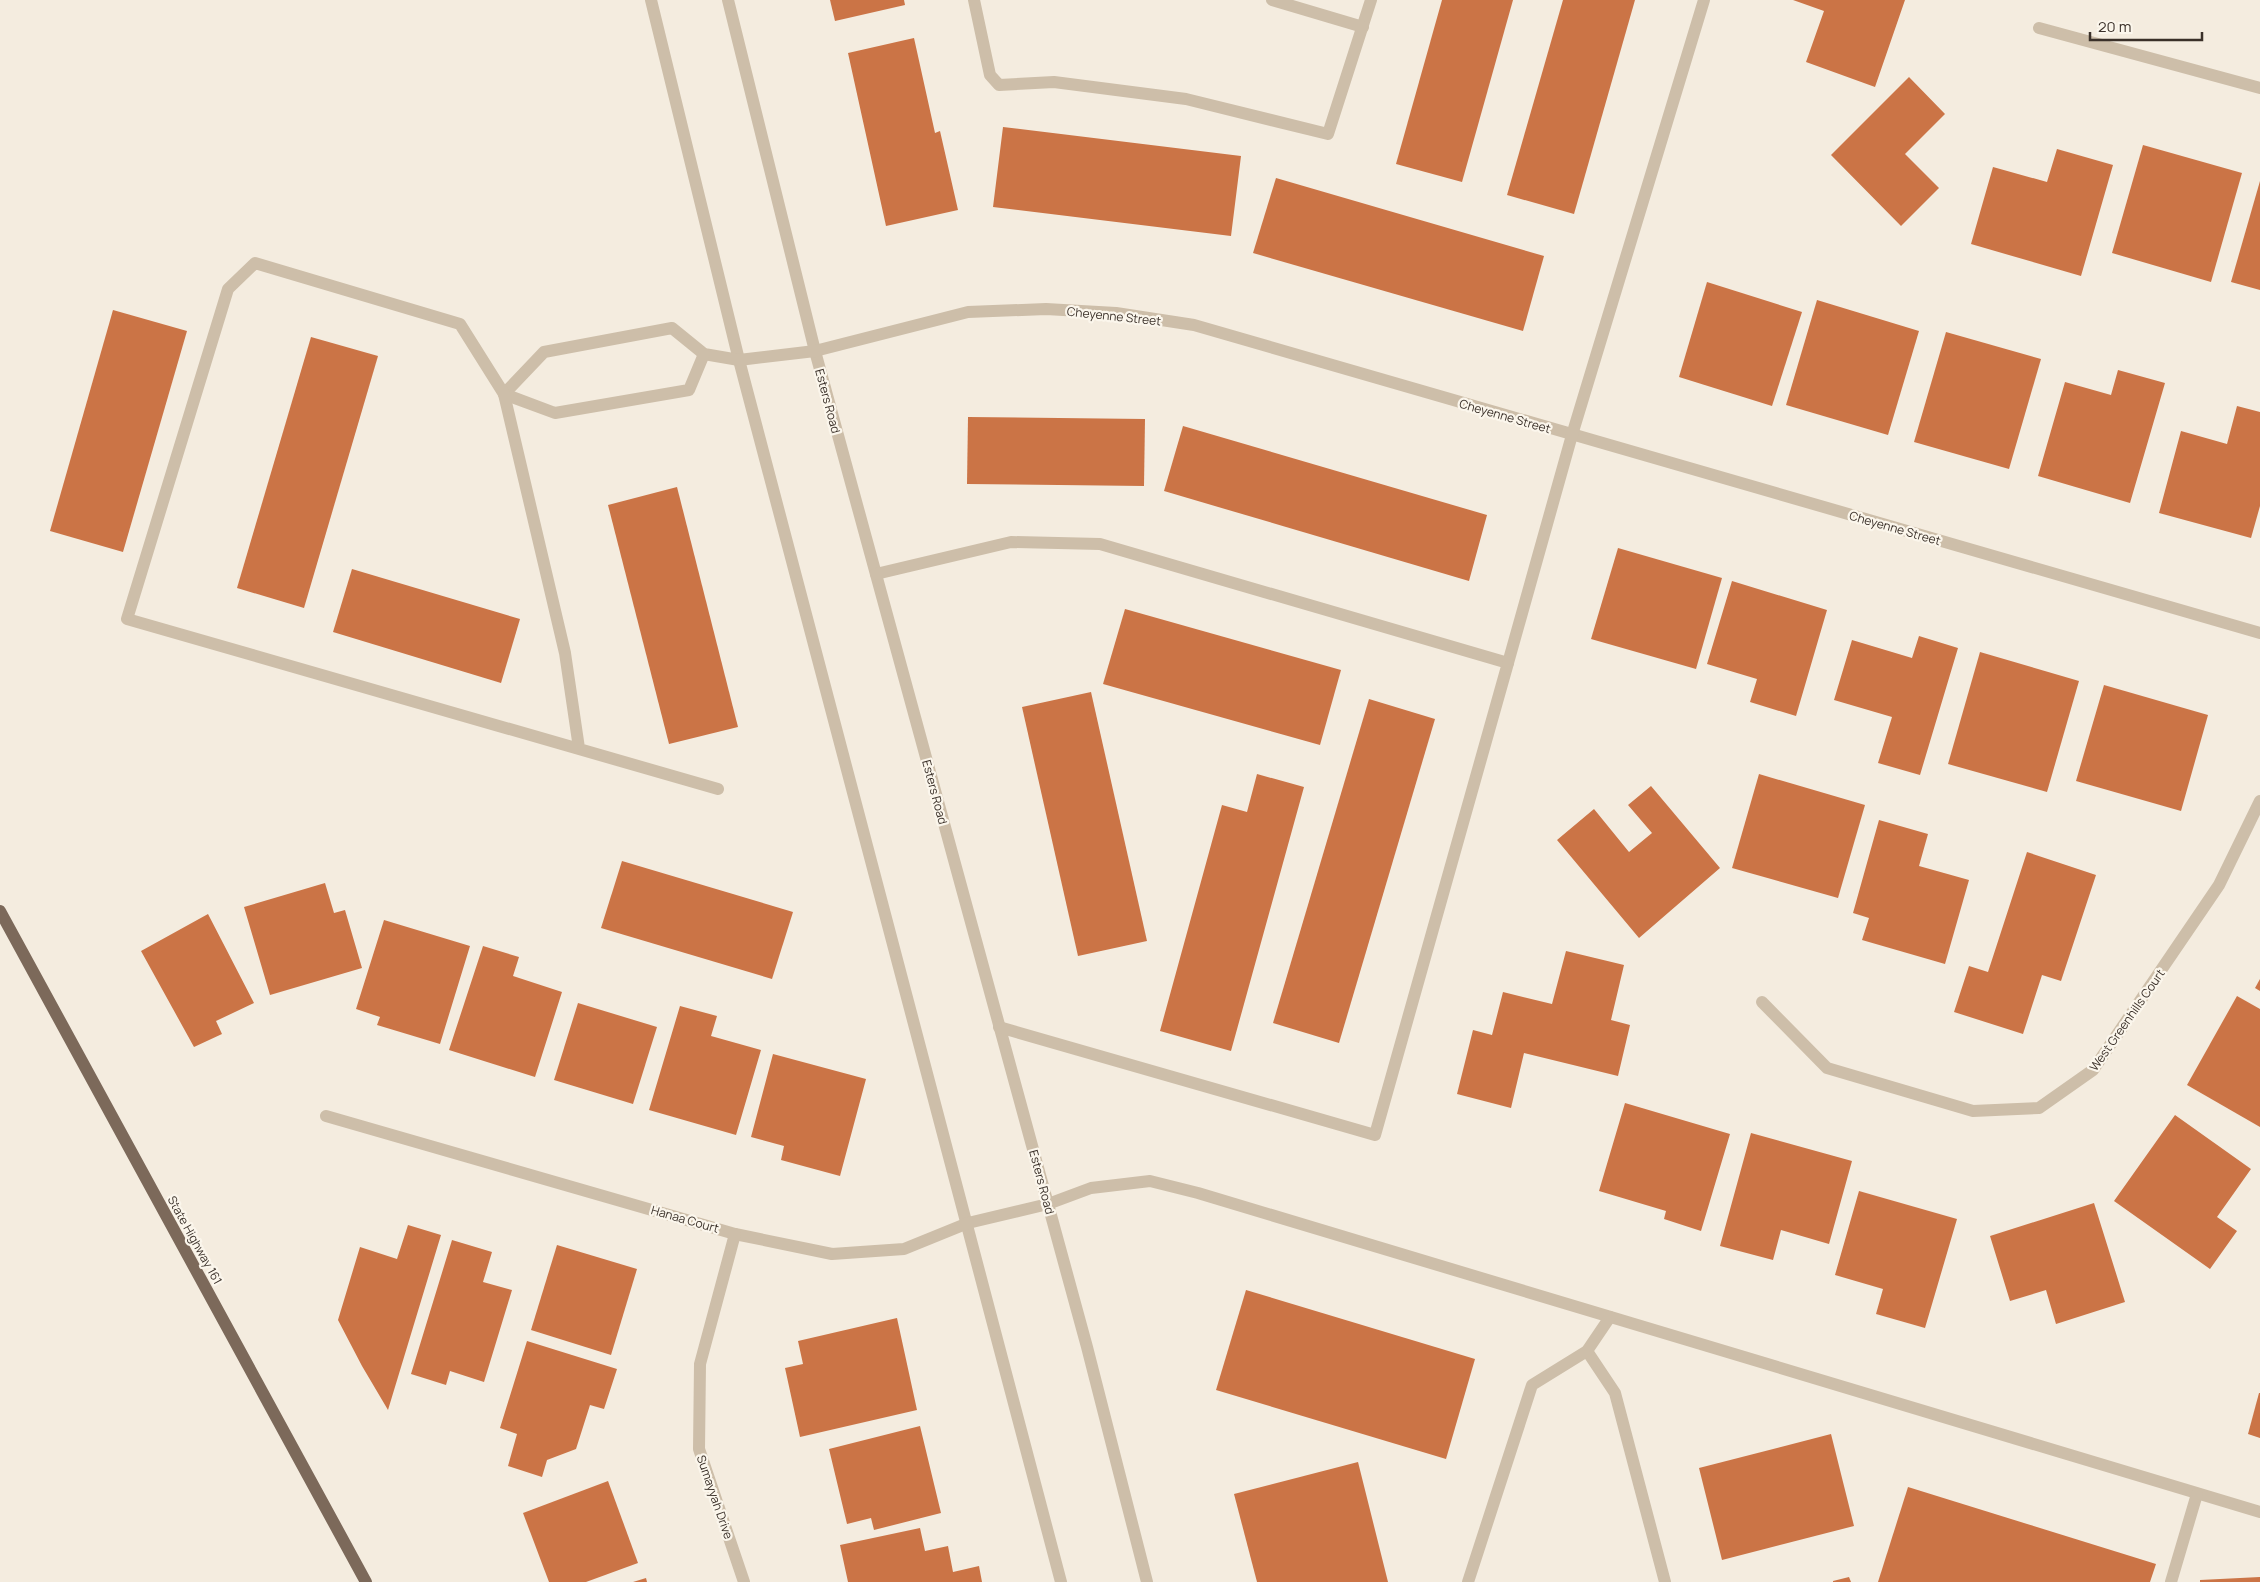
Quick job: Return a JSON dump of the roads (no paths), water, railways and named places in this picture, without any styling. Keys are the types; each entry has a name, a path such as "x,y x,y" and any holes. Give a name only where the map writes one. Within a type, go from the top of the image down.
{"main road":[{"name":"State Highway 161","path":"0,911 366,1582"}],"street":[{"path":"651,0 740,360 1061,1582"},
{"name":"Esters Road","path":"728,0 815,351 1087,1347 1147,1582"},
{"path":"974,0 990,75 1000,86 1054,82 1186,99 1328,134 1371,0"},
{"path":"1272,0 1362,27"},
{"path":"999,1027 1376,1134 1572,435 1704,0"},
{"path":"2039,28 2260,88"},
{"path":"579,748 565,653 504,394 460,324 255,264 228,289 128,619 718,789"},
{"name":"Cheyenne Street","path":"704,354 740,360 815,351 968,312 1046,309 1116,314 1194,325 2260,633"},
{"path":"672,328 704,354 689,390 555,413 504,394 544,352 672,328"},
{"path":"876,574 1011,542 1100,544 1508,663"},
{"name":"West Greenhills Court","path":"1762,1002 1827,1068 1973,1111 2039,1108 2094,1070 2219,885 2260,801"},
{"name":"Hanaa Court","path":"326,1116 735,1234 832,1254 904,1249 968,1223 1048,1204 1091,1188 1150,1181 2260,1512"},
{"name":"Sumayyah Drive","path":"735,1234 700,1364 699,1449 744,1582"},
{"path":"1468,1582 1532,1385 1587,1351 1610,1317"},
{"path":"1587,1351 1615,1393 1665,1582"},
{"path":"2171,1582 2198,1494"}]}
